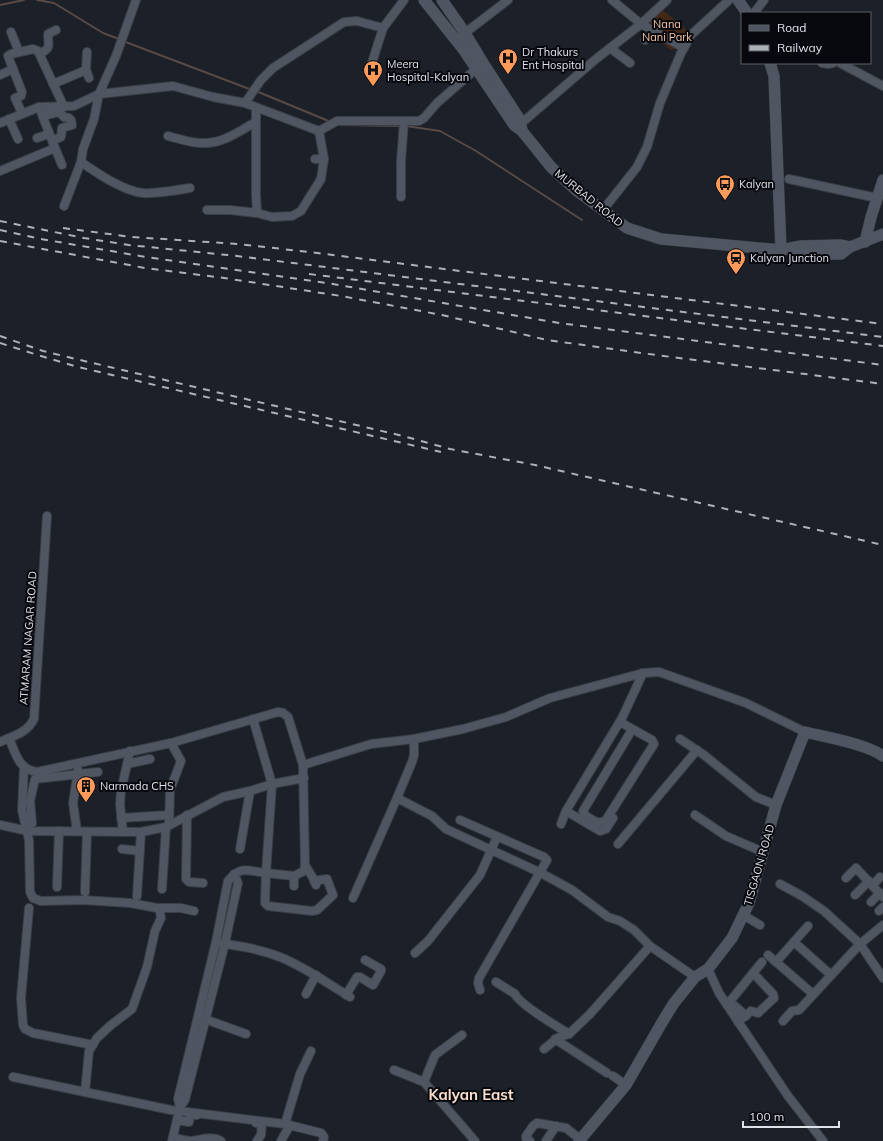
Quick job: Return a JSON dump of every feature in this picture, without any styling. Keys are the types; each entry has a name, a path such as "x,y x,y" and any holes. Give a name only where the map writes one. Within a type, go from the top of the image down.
{"street":[{"path":"64,206 81,162 82,149 94,119 99,94 116,56 136,0"},
{"path":"370,69 383,28 404,0"},
{"name":"MURBAD ROAD","path":"424,0 456,40 476,69 551,167 576,190 627,228 661,239 786,249 802,254 841,254 850,248 883,234"},
{"path":"456,40 508,0"},
{"path":"612,0 641,24 684,48"},
{"path":"520,127 667,0"},
{"path":"603,210 637,167 648,147 660,103 684,48 691,36 730,0"},
{"path":"738,0 747,12"},
{"path":"755,12 764,0"},
{"name":"MURBAD ROAD","path":"446,1 485,66 520,120 520,127"},
{"path":"246,104 250,95 273,68 344,22 357,21 383,28"},
{"path":"40,54 49,47 48,34 56,30"},
{"path":"645,40 653,31"},
{"path":"11,32 19,52"},
{"path":"610,48 630,63"},
{"path":"22,113 15,98 21,96 22,92 8,56 33,49 38,51 40,54 64,107"},
{"path":"87,52 86,70 89,78"},
{"path":"770,64 774,76 786,249"},
{"path":"842,64 883,86"},
{"path":"0,75 13,69"},
{"path":"0,123 39,107 74,106 99,94 173,86 213,98 246,104 322,129 336,121 418,121 424,118 437,103 476,69"},
{"path":"53,84 86,70"},
{"path":"39,107 62,164"},
{"path":"256,108 257,213"},
{"path":"0,171 61,137 62,129 72,125 69,118 64,117 59,112 43,116"},
{"path":"9,119 18,139"},
{"path":"401,197 401,161 404,121"},
{"path":"168,136 190,142 205,144 222,141 256,122"},
{"path":"207,210 230,210 257,213 272,217 292,216 301,211 321,179 320,159 322,129"},
{"path":"37,138 52,141"},
{"path":"81,162 123,187 143,193 190,188"},
{"path":"789,179 877,198"},
{"path":"865,242 883,180"},
{"name":"ATMARAM NAGAR ROAD","path":"0,742 24,731 31,726 34,719 47,516"},
{"path":"303,765 371,744 414,739 463,729 506,717 550,698 643,673 659,672 746,703 805,732 866,748 883,756"},
{"path":"561,824 566,812 621,720 643,673"},
{"path":"24,768 37,772 171,743 278,712 283,713 288,717 303,765 304,871 294,881 279,876 241,870 234,874 228,881 216,942 178,1099 177,1120 172,1139 190,1141 208,1139 221,1141"},
{"path":"253,719 272,784 264,902 266,905 312,911 317,910 333,896 327,879 315,883 305,865"},
{"path":"621,720 652,740 654,744 606,820 602,823 598,823 584,815 583,811 630,733"},
{"path":"566,812 600,831 606,829 658,744 658,740 654,736 621,720"},
{"name":"TISGAON ROAD","path":"580,1140 626,1085 664,1019 695,978 708,969 732,938 749,903 776,805 805,732"},
{"path":"9,738 19,761 24,768 27,801"},
{"path":"354,898 412,762 414,755 414,739"},
{"path":"680,739 697,750 756,797 776,805"},
{"path":"162,889 170,790 180,760 171,743"},
{"path":"618,844 697,750"},
{"path":"123,832 120,804 121,791 130,752"},
{"path":"127,764 150,758"},
{"path":"77,831 73,803 79,763"},
{"path":"93,1045 33,1033 23,1026 21,998 29,907 32,898 30,892 30,827 22,810 27,801 33,781 36,778 98,772"},
{"path":"0,825 59,831 141,832 168,826 223,797 272,784 304,778"},
{"path":"240,849 250,791"},
{"path":"397,798 432,816 446,829 541,873 572,890 608,916 620,921 634,930 650,946 695,978"},
{"path":"121,818 169,815"},
{"path":"187,815 186,879 189,882 203,883"},
{"path":"694,815 726,836 763,852"},
{"path":"460,820 546,858 547,862 479,978 478,983 480,990"},
{"path":"58,887 59,831"},
{"path":"85,892 86,832"},
{"path":"136,896 141,832"},
{"path":"416,953 428,941 480,875 497,837"},
{"path":"122,849 140,851"},
{"path":"846,878 856,868 882,895 871,902"},
{"path":"177,1109 185,1100 225,944 238,883 234,874"},
{"path":"855,895 880,877"},
{"path":"780,884 802,896 824,911 860,944 883,978"},
{"path":"32,898 41,901 104,901 146,905 157,908 181,908 194,911"},
{"path":"223,907 232,909"},
{"path":"85,1092 89,1051 97,1038 132,1009 148,967 155,931 161,918 160,911 157,908"},
{"path":"743,915 760,926"},
{"path":"784,1021 794,1010 799,1010 860,944 883,925"},
{"path":"776,962 808,926"},
{"path":"216,942 248,947 274,955 316,975 348,996 357,977 360,977 373,985 381,971 365,960"},
{"path":"794,942 831,975"},
{"path":"544,1049 559,1036 570,1034 590,1014 650,946"},
{"path":"768,955 813,994"},
{"path":"731,1006 762,962"},
{"path":"708,969 719,993 731,1006 746,1016"},
{"path":"738,1022 751,1011 758,1012 774,998 773,994 753,973"},
{"path":"306,994 316,975"},
{"path":"496,982 515,994 527,1006 570,1034"},
{"path":"731,1006 738,1022 788,1096 823,1141"},
{"path":"197,1017 246,1034"},
{"path":"424,1082 435,1055 462,1035"},
{"path":"555,1039 626,1085"},
{"path":"281,1141 288,1125 300,1074 310,1051"},
{"path":"394,1070 424,1082 475,1141"},
{"path":"13,1077 151,1106 262,1123 261,1135 257,1141"},
{"path":"177,1120 189,1122 192,1114 288,1125 321,1133 324,1137 323,1141"},
{"path":"530,1141 526,1138 526,1136 535,1124 563,1126 569,1129 580,1140"},
{"path":"546,1141 556,1126"}],"green space":[{"name":"Nana Nani Park","path":"662,9 688,31 675,49 671,50 643,27"}],"waterway":[{"path":"0,5 24,0"},
{"path":"37,0 54,3 103,33 119,39"},
{"path":"123,41 252,90"},
{"path":"256,91 331,122"},
{"path":"337,125 401,126"},
{"path":"406,126 440,131 476,151 582,220"}],"railway":[{"path":"0,221 84,238 129,245 237,256 883,337"},
{"path":"63,228 132,237 238,244 309,252 883,324"},
{"path":"0,230 41,239 140,256 327,283 559,323 883,365"},
{"path":"0,241 145,268 224,278 341,296 442,315 547,340 883,384"},
{"path":"309,274 883,346"},
{"path":"0,336 43,351 403,436 450,449 535,465 883,545"},
{"path":"0,343 78,367 441,452"}],"place":[{"name":"Dr Thakurs Ent Hospital","path":"508,75"},
{"name":"Meera Hospital-Kalyan","path":"373,87"},
{"name":"Kalyan","path":"725,201"},
{"name":"Kalyan Junction","path":"736,275"},
{"name":"Narmada CHS","path":"86,803"}],"district":[{"name":"Kalyan East","path":"471,1095"}]}
